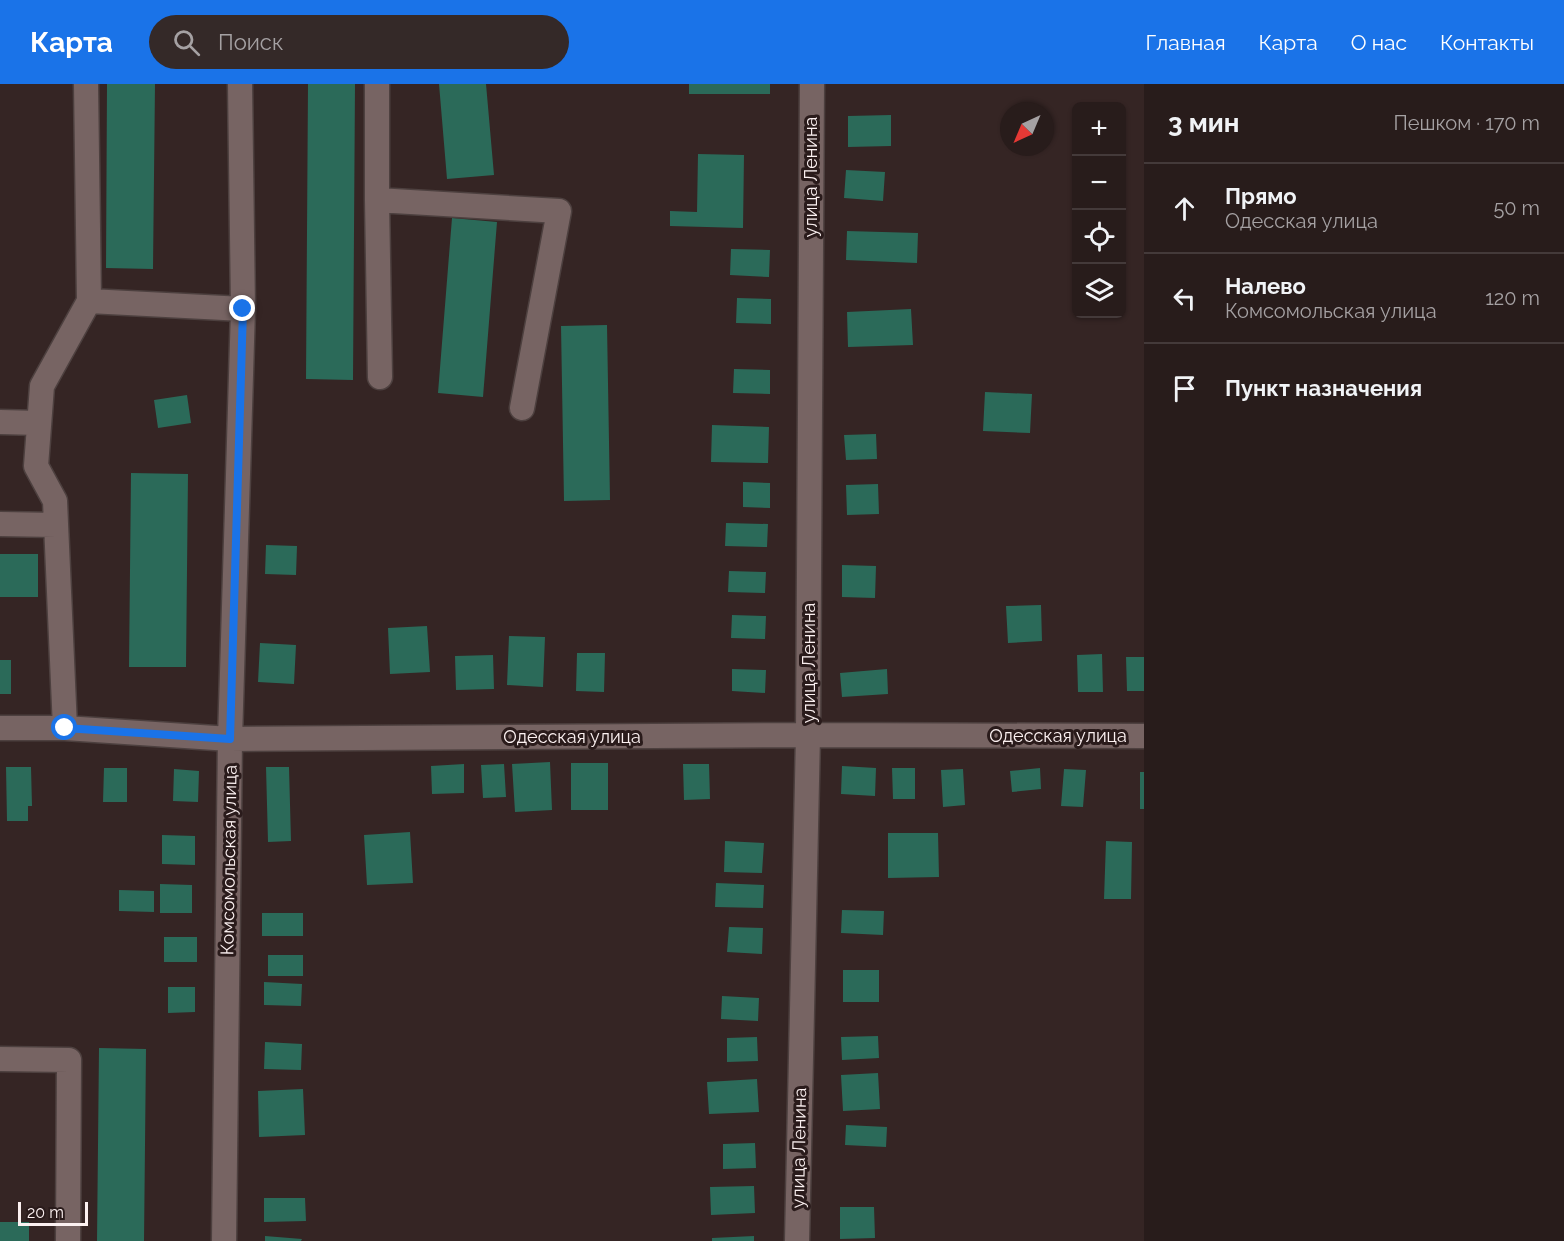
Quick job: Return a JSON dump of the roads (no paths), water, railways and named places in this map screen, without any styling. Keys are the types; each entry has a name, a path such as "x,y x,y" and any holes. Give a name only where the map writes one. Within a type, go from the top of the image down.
{"street":[{"path":"65,728 55,501 36,466 42,386 89,301 86,84"},
{"name":"Комсомольская улица","path":"224,1241 230,739 243,309 240,84"},
{"path":"377,84 376,200 380,377"},
{"name":"улица Ленина","path":"797,1241 808,735 812,84"},
{"path":"376,200 559,211 522,408"},
{"path":"89,301 243,309"},
{"path":"0,422 39,423"},
{"path":"0,524 56,525"},
{"name":"Одесская улица","path":"0,728 65,728 230,739 808,735 1144,736"},
{"path":"0,1059 69,1060 68,1241"}]}
